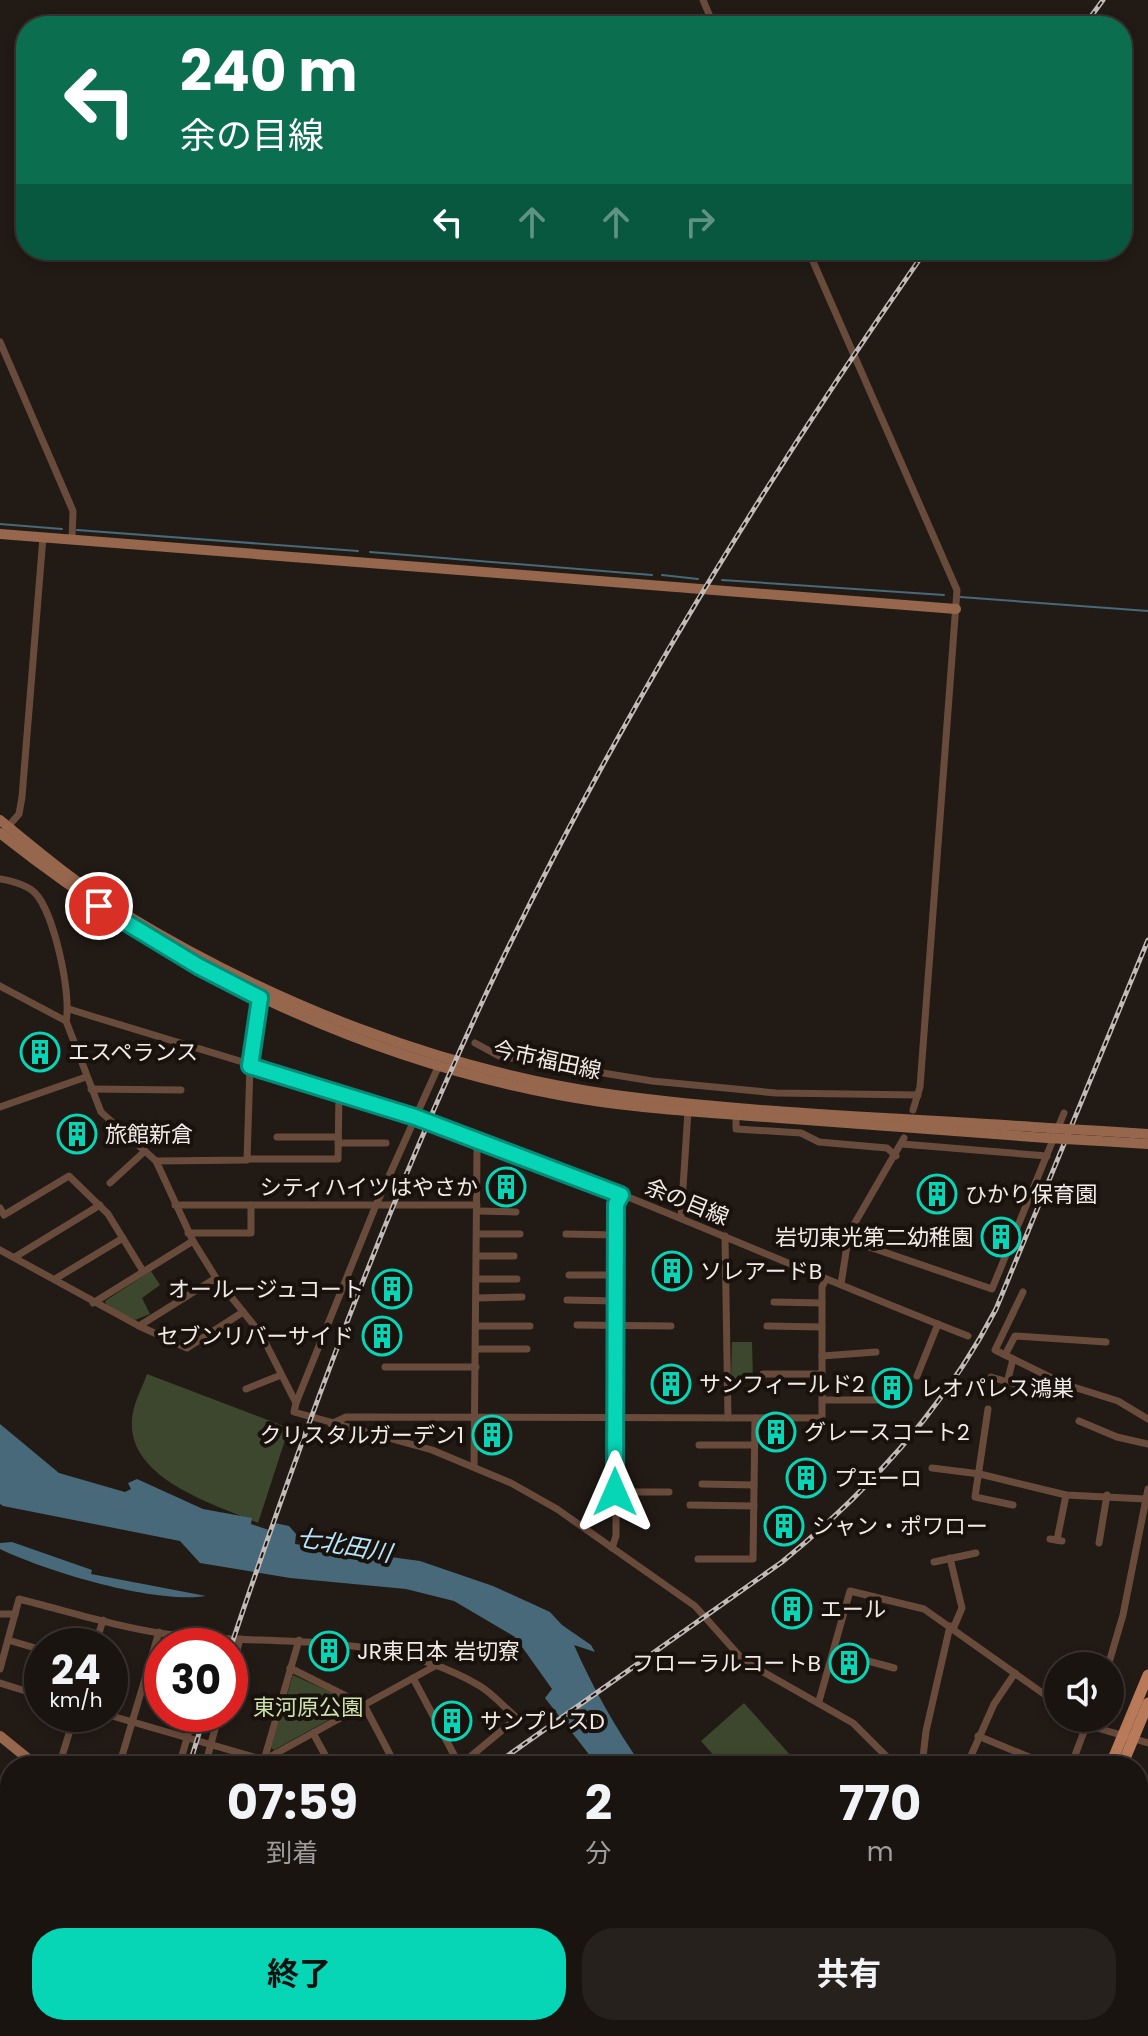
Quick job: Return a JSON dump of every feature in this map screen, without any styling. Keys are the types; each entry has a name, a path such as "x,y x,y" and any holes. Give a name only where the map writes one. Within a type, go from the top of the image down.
{"main road":[{"path":"0,534 956,609"},
{"name":"今市福田線","path":"2,830 119,920 260,998 373,1044 439,1065 556,1095 614,1105 1101,1136 1148,1134"},
{"name":"今市福田線","path":"2,830 124,913 199,956 259,986 441,1057 558,1085 616,1095 1048,1133"},
{"name":"今市福田線","path":"1101,1136 1148,1144"},
{"path":"1124,1756 1148,1675"},
{"path":"1116,1756 1148,1703"},
{"path":"0,1736 25,1756"}],"street":[{"path":"812,260 939,553 955,583 956,609 918,1095 913,1110"},
{"path":"0,342 73,511 72,539"},
{"path":"2,830 19,814 22,797 43,537"},
{"path":"0,879 28,887 43,903 59,955 67,1015 91,1089 109,1122 156,1161 190,1237 216,1278 261,1334 296,1403"},
{"name":"余の目線","path":"0,986 67,1015 151,1032 415,1117 619,1199 681,1218 725,1241 968,1336"},
{"path":"247,1159 250,1066 260,998"},
{"path":"475,1043 499,1056 652,1081 776,1093 918,1095"},
{"path":"439,1065 376,1205 294,1412 417,1446 474,1467 557,1509 695,1606 744,1661 819,1701 869,1736 887,1756"},
{"path":"0,1107 86,1077"},
{"path":"91,1089 181,1090"},
{"path":"156,1161 338,1159 339,1093"},
{"path":"681,1218 688,1111"},
{"path":"846,1239 992,1289 1064,1113"},
{"path":"736,1114 736,1129 801,1133 819,1142 887,1148 896,1156"},
{"path":"277,1137 386,1143"},
{"path":"841,1284 846,1239 903,1141 1047,1156"},
{"path":"474,1467 479,1145"},
{"path":"110,1183 145,1151"},
{"path":"0,1208 4,1215 69,1176 100,1205 143,1271"},
{"path":"612,1548 619,1199"},
{"path":"15,1257 100,1205"},
{"path":"175,1205 376,1205 516,1212"},
{"path":"93,1303 190,1237 251,1233 251,1205"},
{"path":"477,1234 520,1234"},
{"path":"566,1234 616,1235"},
{"path":"55,1279 123,1238"},
{"path":"725,1241 728,1418"},
{"path":"0,1250 93,1303 187,1348 243,1312"},
{"path":"477,1256 514,1256"},
{"path":"569,1275 616,1275"},
{"path":"139,1326 216,1278"},
{"path":"476,1279 517,1279"},
{"path":"331,1424 346,1417 822,1418 822,1303 825,1282"},
{"path":"1023,1292 995,1350 1064,1384 1118,1401 1148,1419"},
{"path":"476,1298 522,1297"},
{"path":"567,1300 615,1301"},
{"path":"774,1302 822,1303"},
{"path":"917,1376 938,1324"},
{"path":"577,1325 671,1326"},
{"path":"476,1326 530,1326"},
{"path":"767,1326 822,1327"},
{"path":"1007,1383 1015,1336 1106,1342"},
{"path":"476,1349 527,1349"},
{"path":"822,1356 876,1352"},
{"path":"385,1367 476,1367"},
{"path":"763,1374 822,1374"},
{"path":"246,1389 281,1375"},
{"path":"991,1377 1021,1386"},
{"path":"822,1400 890,1400"},
{"path":"988,1409 975,1497 1013,1505"},
{"path":"698,1559 753,1559 755,1418"},
{"path":"1079,1421 1117,1437 1148,1444"},
{"path":"699,1445 754,1445"},
{"path":"932,1468 980,1474 1066,1495 1145,1499"},
{"path":"702,1484 754,1485"},
{"path":"1112,1652 1133,1573 1148,1489"},
{"path":"615,1492 669,1492"},
{"path":"1057,1540 1066,1495"},
{"path":"1099,1543 1107,1495"},
{"path":"690,1505 754,1506"},
{"path":"934,1562 976,1553"},
{"path":"923,1756 926,1731 951,1628 962,1608 950,1558"},
{"path":"819,1701 850,1591 924,1609 1044,1694"},
{"path":"0,1669 19,1599 144,1629"},
{"path":"0,1614 15,1614"},
{"path":"101,1628 103,1620"},
{"path":"248,1639 299,1640 395,1653 435,1666 482,1687 517,1718 472,1756"},
{"path":"8,1640 24,1645"},
{"path":"268,1756 299,1640"},
{"path":"835,1652 894,1668"},
{"path":"277,1756 435,1666"},
{"path":"290,1668 364,1705 391,1756"},
{"path":"971,1756 978,1736 1015,1673"},
{"path":"413,1678 455,1756"},
{"path":"122,1756 144,1682"},
{"path":"0,1683 24,1690"},
{"path":"128,1721 246,1756"},
{"path":"62,1756 69,1732"},
{"path":"182,1756 189,1732"},
{"path":"208,1756 214,1732"},
{"path":"1075,1756 1084,1732"},
{"path":"1113,1732 1148,1743"},
{"path":"313,1733 326,1756"},
{"path":"978,1736 1027,1756"}],"green space":[{"path":"151,1271 160,1285 142,1298 150,1314 135,1320 107,1306 105,1301"},
{"path":"732,1342 752,1342 753,1380 731,1380"},
{"path":"147,1374 289,1428 258,1523 172,1484 153,1469 139,1452 132,1432 134,1408"},
{"name":"東河原公園","path":"293,1675 352,1702 352,1707 274,1750 271,1748"},
{"path":"744,1703 791,1756 714,1756 701,1741"}],"water":[{"path":"0,1424 59,1473 125,1492 131,1489 128,1483 137,1479 203,1509 252,1518 251,1524 272,1531 275,1523 289,1526 296,1534 295,1544 420,1561 493,1586 550,1612 562,1625 591,1645 595,1652 574,1645 605,1707 635,1756 590,1756 545,1698 552,1689 515,1637 454,1601 406,1589 290,1578 200,1563 180,1541 0,1504"},
{"path":"12,1542 92,1570 91,1574 206,1596 184,1597 131,1591 73,1576 0,1549 0,1543"}],"waterway":[{"path":"0,524 62,529"},
{"path":"77,530 358,551"},
{"path":"370,552 652,575"},
{"path":"662,575 698,579"},
{"path":"722,580 944,595"},
{"path":"960,597 1148,611"}],"railway":[{"path":"1091,16 1103,0"},
{"path":"237,1628 348,1318 449,1076 532,898 635,707 690,613 805,429 919,260"},
{"path":"507,1756 782,1562 845,1507 928,1414 953,1381 996,1309 1148,940"},
{"path":"192,1756 199,1732"}],"place":[{"name":"エスペランス","path":"40,1052"},
{"name":"旅館新倉","path":"77,1134"},
{"name":"シティハイツはやさか","path":"506,1187"},
{"name":"ひかり保育園","path":"937,1194"},
{"name":"岩切東光第二幼稚園","path":"1001,1237"},
{"name":"ソレアードB","path":"672,1271"},
{"name":"オールージュコート","path":"392,1289"},
{"name":"セブンリバーサイド","path":"382,1336"},
{"name":"サンフィールド2","path":"671,1384"},
{"name":"レオパレス鴻巣","path":"892,1388"},
{"name":"グレースコート2","path":"776,1432"},
{"name":"クリスタルガーデン1","path":"492,1435"},
{"name":"プエーロ","path":"806,1478"},
{"name":"シャン・ポワロー","path":"784,1526"},
{"name":"エール","path":"792,1609"},
{"name":"JR東日本 岩切寮","path":"329,1651"},
{"name":"フローラルコートB","path":"849,1663"},
{"name":"サンプレスD","path":"452,1721"}],"route":[{"path":"99,906 198,966 260,998 250,1066 415,1117 621,1195 616,1204 615,1492"}],"water label":[{"name":"七北田川","path":"344,1545"}]}
